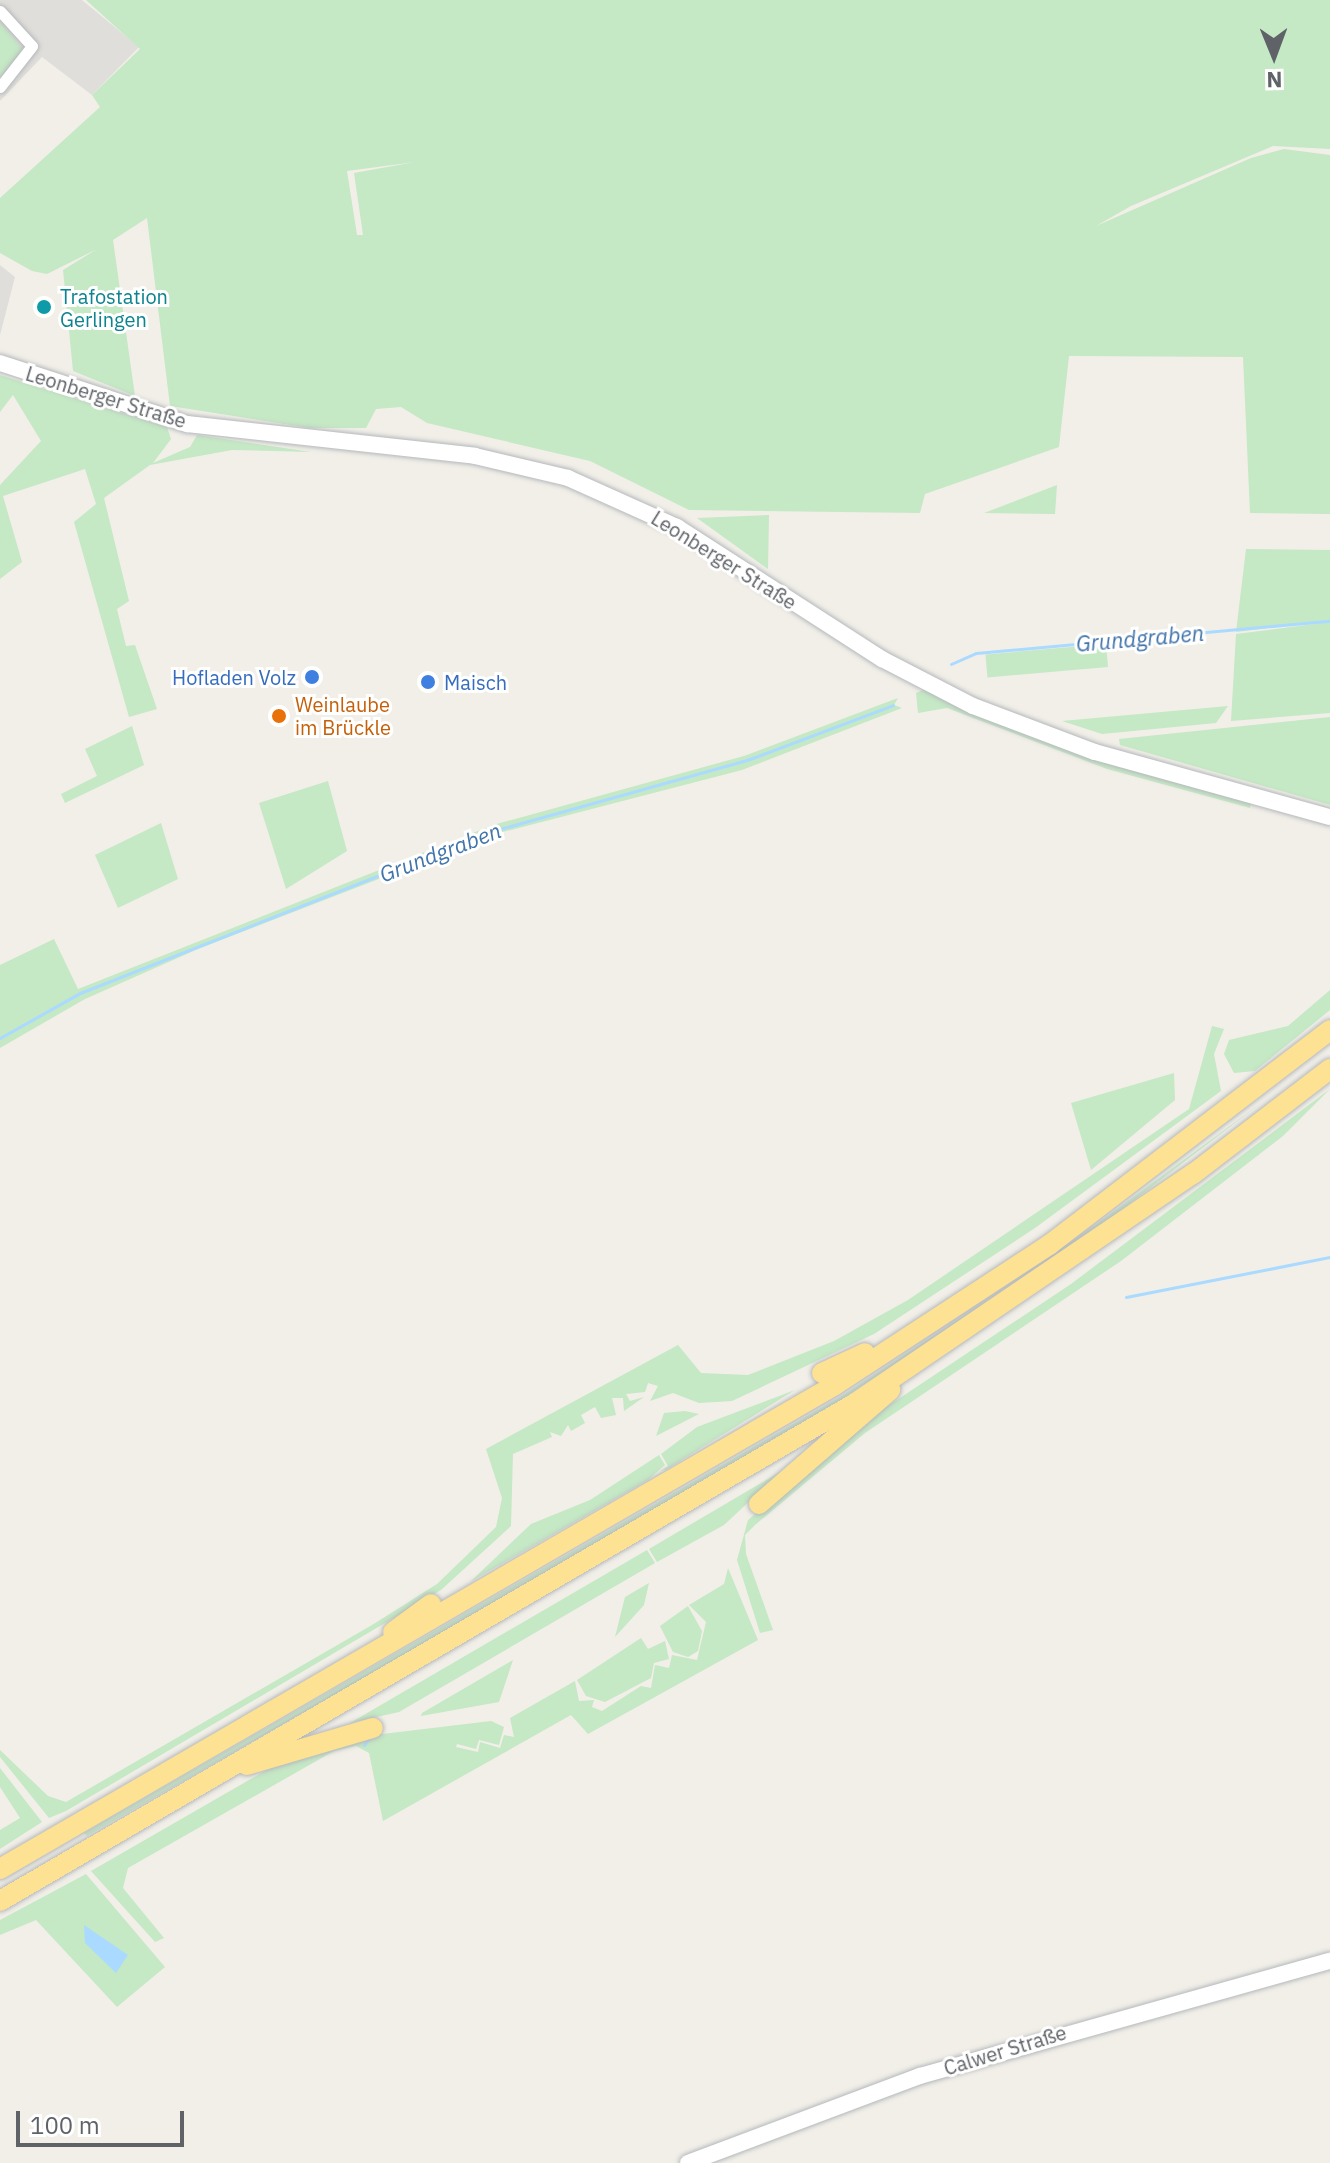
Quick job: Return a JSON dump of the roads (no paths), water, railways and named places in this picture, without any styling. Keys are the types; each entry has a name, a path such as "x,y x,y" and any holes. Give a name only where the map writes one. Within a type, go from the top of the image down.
{"highway":[{"path":"0,1869 347,1670 930,1323 1123,1191 1330,1030"},
{"path":"0,1901 908,1369 1193,1174 1330,1069"},
{"path":"822,1373 930,1323"},
{"path":"759,1504 875,1406 908,1369"},
{"path":"347,1670 431,1604"},
{"path":"224,1770 373,1728"}],"main road":[{"name":"Leonberger Straße","path":"0,363 187,424 475,456 568,478 677,527 882,659 973,706 1095,752 1330,817"},
{"name":"Calwer Straße","path":"688,2163 920,2076 1154,2004 1330,1961"}],"street":[{"path":"0,11 32,46 0,87"}],"water":[{"path":"84,1925 128,1955 116,1973 85,1943"}],"waterway":[{"name":"Grundgraben","path":"951,664 976,653 1330,621"},
{"name":"Grundgraben","path":"0,1038 80,993 489,832 747,760 893,705"},
{"path":"1126,1297 1330,1257"},
{"path":"364,1745 369,1738"}],"place":[{"name":"Trafostation Gerlingen","path":"44,307"},
{"name":"Hofladen Volz","path":"312,677"},
{"name":"Maisch","path":"428,682"},
{"name":"Weinlaube im Brückle","path":"279,716"}]}
